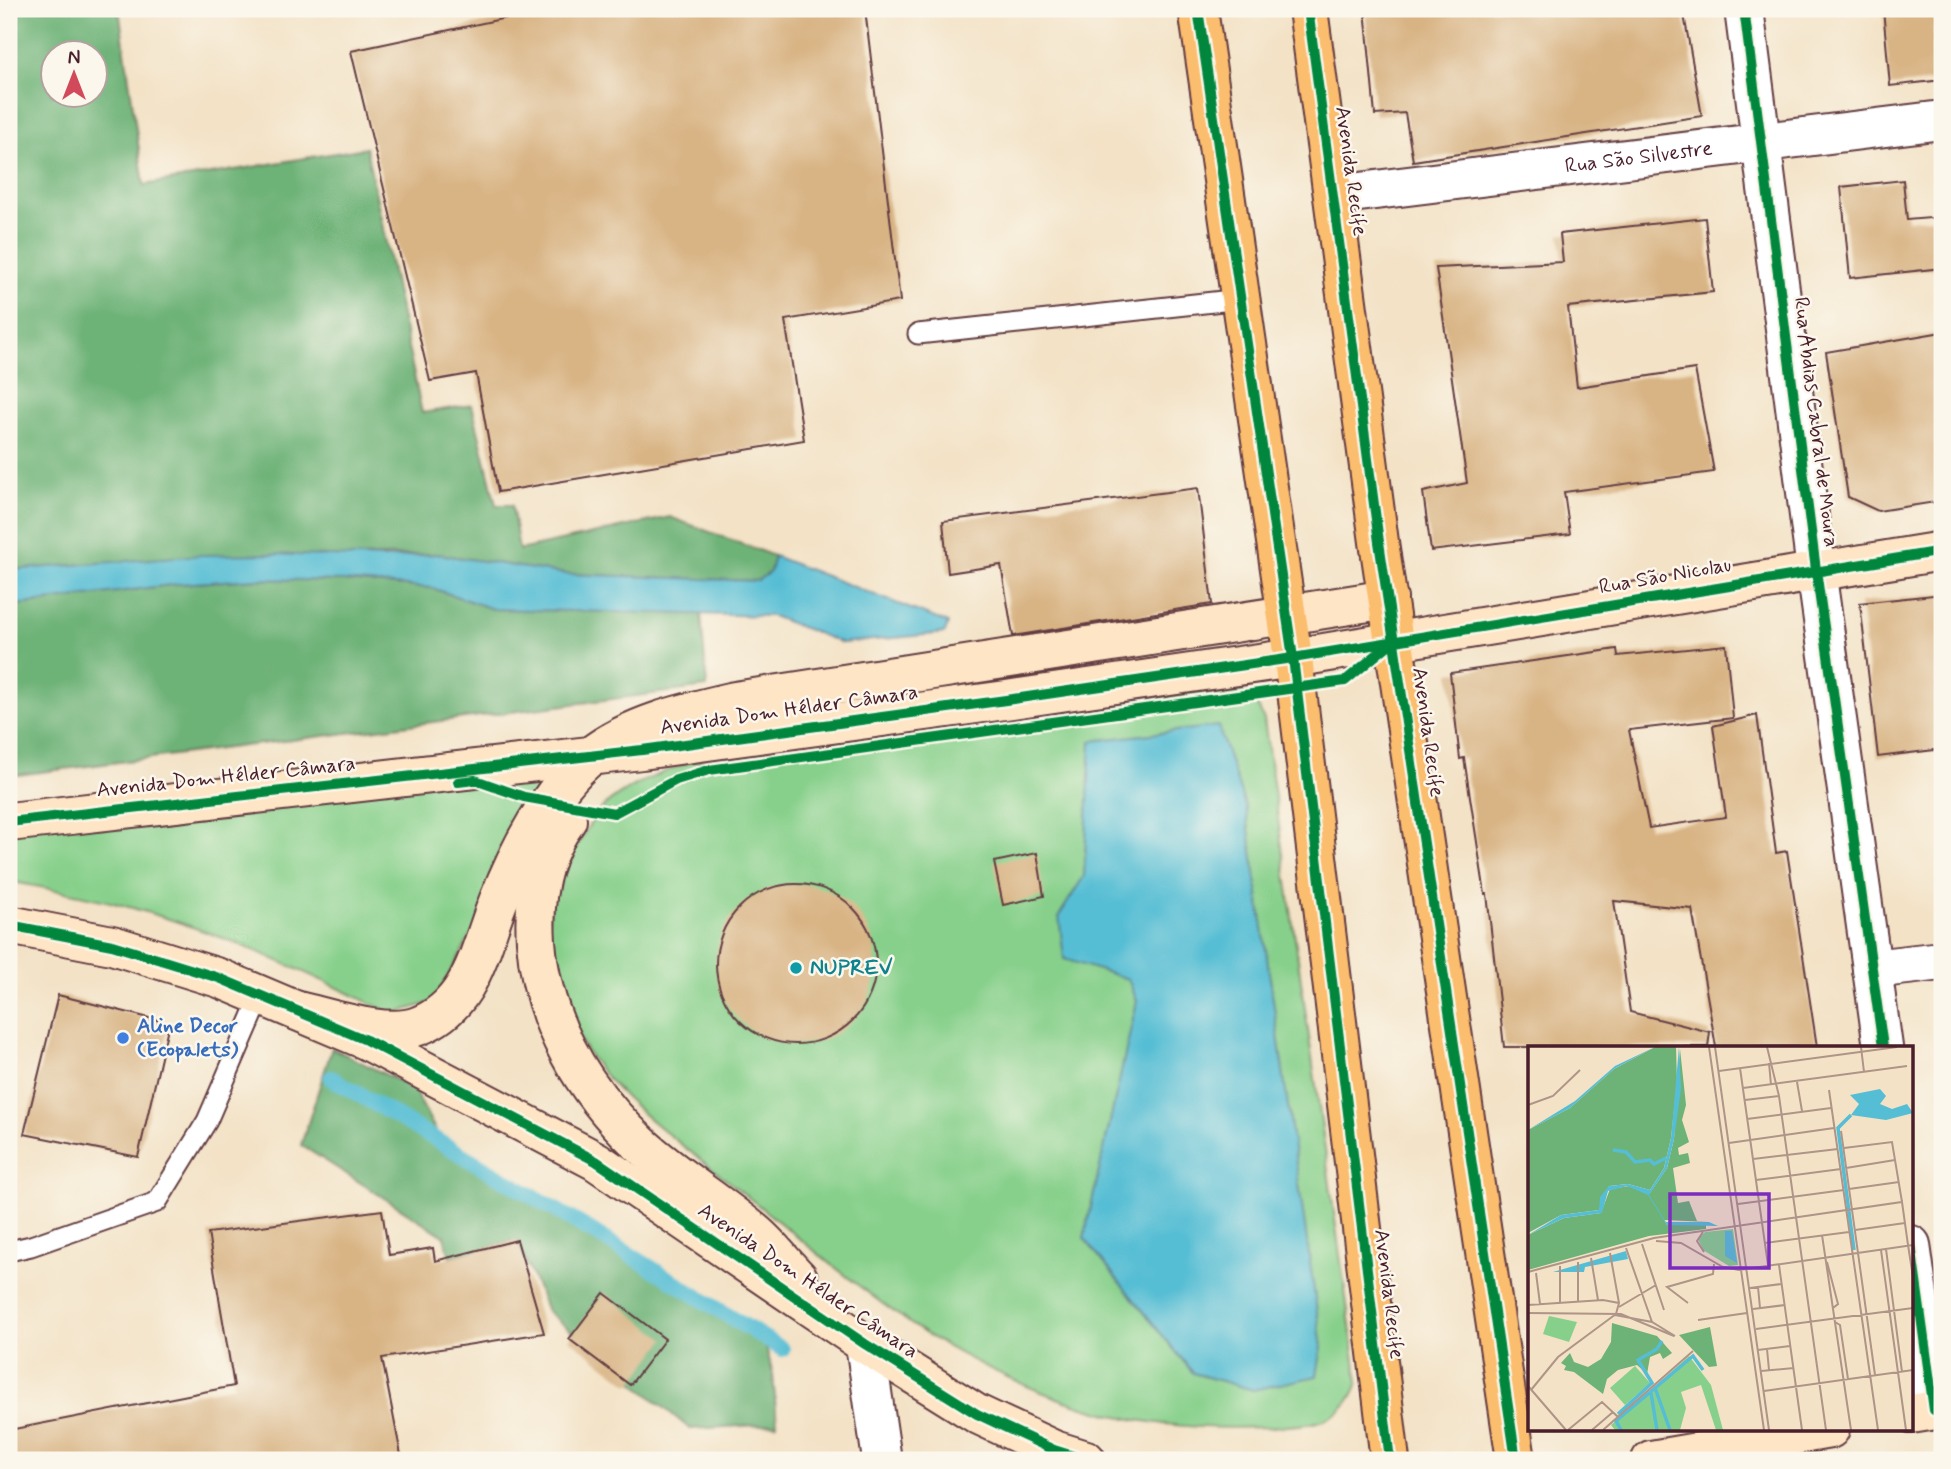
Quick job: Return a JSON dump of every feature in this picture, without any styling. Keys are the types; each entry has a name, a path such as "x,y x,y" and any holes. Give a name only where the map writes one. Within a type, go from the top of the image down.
{"main road":[{"name":"Avenida Recife","path":"1198,9 1293,658 1390,1460"},
{"name":"Avenida Recife","path":"1308,9 1388,598 1516,1460"},
{"name":"Rua São Nicolau","path":"1395,640 1942,551"},
{"name":"Avenida Dom Hélder Câmara","path":"298,1011 381,1029 415,1028 441,1015 460,997 487,938 513,867 539,819 562,787 591,756 632,732 695,710 736,701 1388,598"},
{"name":"Avenida Dom Hélder Câmara","path":"9,822 642,750 1293,658 1395,640"},
{"path":"642,750 611,771 576,807 556,835 544,863 536,903 538,969 549,1010 571,1062 605,1106 641,1144 756,1233 864,1344"},
{"name":"Avenida Dom Hélder Câmara","path":"9,925 112,945 219,978 366,1040 596,1161 864,1344 977,1414 1054,1450 1086,1460"},
{"path":"1651,1460 1824,1430"}],"street":[{"name":"Rua Abdias Cabral de Moura","path":"1744,9 1816,570 1883,1046"},
{"name":"Rua São Silvestre","path":"1335,195 1942,120"},
{"path":"1872,969 1942,961"},
{"path":"1912,1254 1929,1411"},
{"path":"864,1344 882,1460"}],"lane":[{"path":"918,334 1241,299"},
{"path":"9,1251 31,1246 157,1202 206,1121 261,996"}],"path":[{"path":"576,807 614,813"}],"green space":[{"path":"9,9 119,9 144,185 366,148 422,413 472,405 496,505 512,505 519,550 670,517 774,556 770,572 757,581 566,574 436,554 9,570"},
{"path":"256,579 343,581 432,588 493,609 701,614 707,687 9,776 9,606 178,584"},
{"path":"1216,688 1234,689 1247,694 1264,720 1358,1382 1344,1407 1334,1415 1298,1425 1216,1428 1163,1424 1111,1415 1023,1384 983,1366 927,1335 839,1271 670,1136 618,1090 590,1056 574,1028 554,972 548,937 552,899 560,876 599,811 634,786 693,761"},
{"path":"552,770 475,929 433,1002 392,1014 291,966 186,925 114,903 9,881 9,830"},
{"path":"332,1048 413,1088 437,1133 762,1331 773,1374 777,1424 690,1429 547,1311 517,1240 450,1257 444,1236 301,1145"}],"water":[{"path":"271,554 384,558 436,554 566,574 757,581 770,572 774,556 948,623 945,633 842,643 772,616 493,609 432,588 343,581 256,579 178,584 9,606 9,570 202,555"},
{"path":"1218,726 1246,808 1322,1347 1317,1376 1253,1390 1193,1373 1084,1238 1137,1001 1128,979 1064,959 1059,916 1084,876 1091,741"}],"building":[{"path":"549,9 865,9 900,301 785,320 804,440 498,492 476,373 430,381 351,51"},
{"path":"1365,9 1683,9 1702,116 1413,161 1405,113 1375,115"},
{"path":"1883,9 1937,9 1942,80 1890,86"},
{"path":"1903,180 1907,220 1942,217 1942,268 1850,278 1841,187"},
{"path":"1705,218 1713,292 1568,307 1577,387 1695,369 1714,472 1564,492 1570,534 1431,551 1423,492 1467,483 1436,268 1563,262 1560,234"},
{"path":"1942,332 1942,501 1878,511 1848,497 1826,352"},
{"path":"1198,488 1212,604 1013,636 1001,565 948,573 943,521"},
{"path":"1942,594 1942,749 1878,757 1860,603"},
{"path":"1726,645 1733,718 1629,730 1649,828 1726,817 1713,726 1757,715 1776,853 1787,851 1817,1046 1716,1046 1692,909 1614,901 1630,1012 1710,1032 1708,1046 1504,1047 1487,894 1464,758 1460,759 1450,673 1617,649 1618,656"},
{"path":"1037,853 1044,896 1003,905 994,862"},
{"name":"NUPREV","path":"796,884 827,890 853,907 870,933 876,964 870,995 853,1021 827,1038 796,1044 765,1038 739,1021 722,995 716,964 722,933 739,907 765,890"},
{"path":"58,995 169,1023 138,1157 24,1134"},
{"path":"382,1210 389,1255 433,1248 435,1261 517,1240 544,1333 382,1358 402,1460 155,1460 153,1452 110,1460 9,1460 9,1430 234,1386 208,1233"},
{"path":"604,1293 665,1339 630,1385 569,1339"}],"waterway":[{"path":"331,1078 595,1233 782,1349"}],"cycle path":[{"path":"1198,9 1293,658 1390,1460"},
{"path":"1308,9 1379,542 1516,1460"},
{"path":"1744,9 1816,570 1883,1046"},
{"path":"9,822 642,750 1006,700 1293,658 1942,551"},
{"path":"458,782 475,780 524,797 614,813 676,780 709,770 1345,681 1392,642"},
{"path":"9,925 112,945 219,978 366,1040 596,1161 865,1344 977,1414 1054,1450 1086,1460"},
{"path":"1912,1252 1934,1410 1942,1409"}],"place":[{"name":"NUPREV","path":"796,968"},
{"name":"Aline Decor (Ecopalets)","path":"123,1038"}]}
